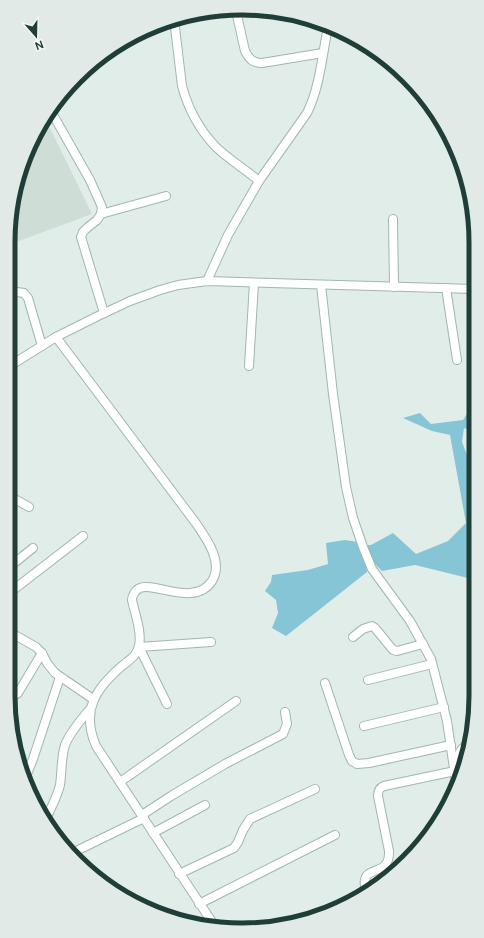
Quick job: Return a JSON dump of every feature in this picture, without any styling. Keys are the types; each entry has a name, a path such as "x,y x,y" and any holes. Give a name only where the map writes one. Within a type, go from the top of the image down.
{"street":[{"path":"237,15 245,51 247,56 256,63 323,53"},
{"path":"175,25 184,96 196,120 215,146 259,181"},
{"path":"207,281 228,235 259,181 311,105 316,89 327,31"},
{"path":"53,115 100,199 102,207 101,214 97,220 83,232 81,237 104,312"},
{"path":"101,214 166,196"},
{"path":"392,219 394,287"},
{"path":"15,363 56,337 104,312 160,290 207,281 469,289"},
{"path":"249,366 254,283"},
{"path":"321,285 332,394 346,487 353,518 372,569 410,621 432,664 444,707 455,775"},
{"path":"446,288 457,360"},
{"path":"15,292 24,293 28,298 42,346"},
{"path":"48,815 56,799 60,783 62,757 70,735 90,708 93,699 109,678 136,655 140,638 132,596 140,588 147,586 186,594 196,593 210,584 214,577 216,567 210,547 195,522 56,337"},
{"path":"15,499 29,507"},
{"path":"15,589 83,536"},
{"path":"15,562 33,548"},
{"path":"353,637 363,629 372,626 393,650 397,651 423,644"},
{"path":"15,634 30,642 42,653 51,668 60,677 93,699"},
{"path":"139,647 211,642"},
{"path":"139,647 167,704"},
{"path":"15,695 18,693 42,653"},
{"path":"368,680 432,664"},
{"path":"28,772 36,752 60,677"},
{"path":"324,683 349,754 352,761 357,764 369,763 451,745"},
{"path":"120,782 236,701"},
{"path":"364,726 444,707"},
{"path":"90,708 91,735 96,746 211,921"},
{"path":"76,851 143,817 225,764 283,734 287,724 285,712"},
{"path":"454,768 463,748"},
{"path":"365,887 364,880 367,875 381,869 390,860 390,851 378,796 378,791 380,788 454,768"},
{"path":"179,874 234,848 250,819 315,789"},
{"path":"153,833 205,805"},
{"path":"199,904 335,835"}],"shaded area":[{"path":"48,124 92,214 15,242 17,212 23,183 32,155"}],"water":[{"path":"469,410 469,430 464,428 462,442 469,460 469,578 415,565 382,571 375,564 366,545 371,545 393,533 416,554 448,541 466,523 450,435 432,431 403,418 420,413 431,424 463,420"},
{"path":"345,540 358,542 366,564 367,572 286,636 272,628 278,613 276,600 265,591 271,582 272,575 308,570 328,564 326,543"}]}
